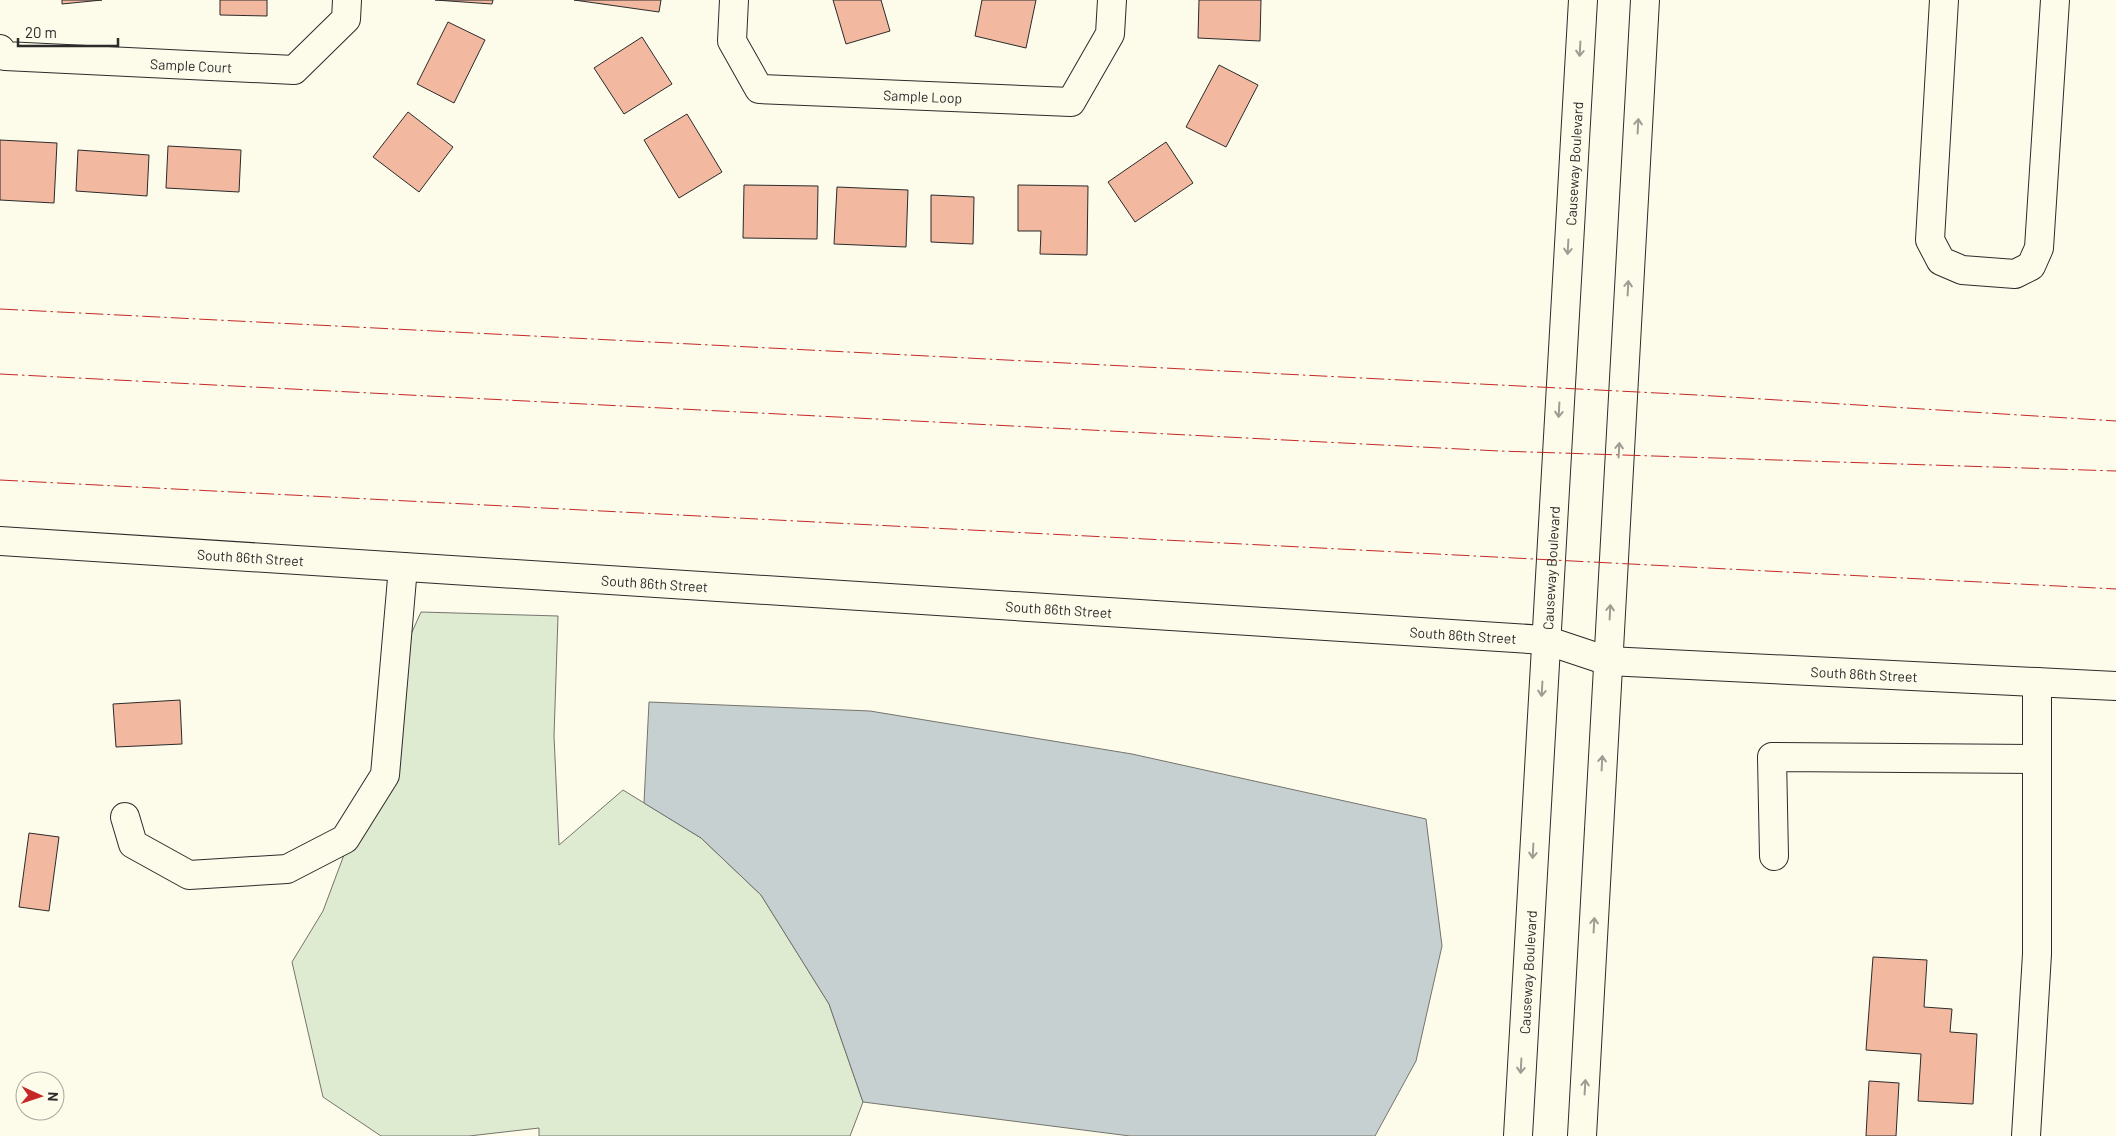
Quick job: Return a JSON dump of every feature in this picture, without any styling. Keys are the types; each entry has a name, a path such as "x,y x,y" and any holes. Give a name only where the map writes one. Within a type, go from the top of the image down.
{"street":[{"name":"Sample Court","path":"0,49 6,56 294,70 346,19 347,0"},
{"name":"Sample Loop","path":"734,0 732,41 759,89 1071,102 1110,34 1112,0"},
{"name":"Causeway Boulevard","path":"1518,1136 1583,0"},
{"path":"1582,1136 1644,0"},
{"path":"1944,0 1930,240 1941,261 1962,270 2015,274 2031,266 2039,248 2055,0"},
{"name":"South 86th Street","path":"0,540 1545,640 1608,661 2116,686"},
{"path":"125,818 133,844 189,875 287,869 345,839 385,774 403,566"},
{"path":"2026,1136 2038,954 2037,682"},
{"path":"1774,856 1772,757 2037,759"}],"green space":[{"path":"421,612 558,616 554,736 559,845 623,790 701,838 761,895 829,1004 863,1102 850,1136 539,1136 539,1128 469,1136 381,1136 323,1097 292,962 323,911 372,780 382,699"}],"shaded area":[{"path":"649,702 870,711 1132,754 1426,819 1442,946 1416,1061 1375,1136 1130,1136 863,1102 829,1004 761,895 701,838 644,803"}],"building":[{"path":"62,0 102,0 62,4"},
{"path":"220,0 267,0 267,16 220,15"},
{"path":"435,0 493,0 492,4"},
{"path":"574,0 661,0 659,12"},
{"path":"833,0 881,0 890,31 846,44"},
{"path":"982,0 1036,0 1026,48 975,36"},
{"path":"1199,0 1261,0 1260,41 1198,38"},
{"path":"448,22 485,40 454,103 417,84"},
{"path":"642,37 672,84 624,114 594,68"},
{"path":"1219,65 1258,85 1226,147 1186,127"},
{"path":"408,112 453,147 419,192 373,157"},
{"path":"687,114 722,172 679,198 644,140"},
{"path":"0,140 57,143 54,203 0,200"},
{"path":"1166,142 1193,183 1135,222 1108,182"},
{"path":"168,146 241,150 239,192 166,188"},
{"path":"78,150 149,155 147,196 76,191"},
{"path":"744,185 818,186 817,239 743,238"},
{"path":"1018,185 1088,186 1087,255 1040,254 1041,231 1018,231"},
{"path":"837,187 908,190 906,247 834,244"},
{"path":"931,195 974,197 973,244 931,242"},
{"path":"180,700 182,744 116,747 113,704"},
{"path":"29,833 59,837 49,911 19,907"},
{"path":"1873,957 1927,960 1924,1007 1952,1009 1950,1032 1977,1034 1973,1104 1918,1101 1921,1054 1866,1050"},
{"path":"1869,1081 1899,1083 1896,1136 1866,1136"}],"power":[{"path":"0,309 1697,395 2116,421"},
{"path":"0,374 1499,451 2116,471"},
{"path":"0,480 2116,589"}]}
